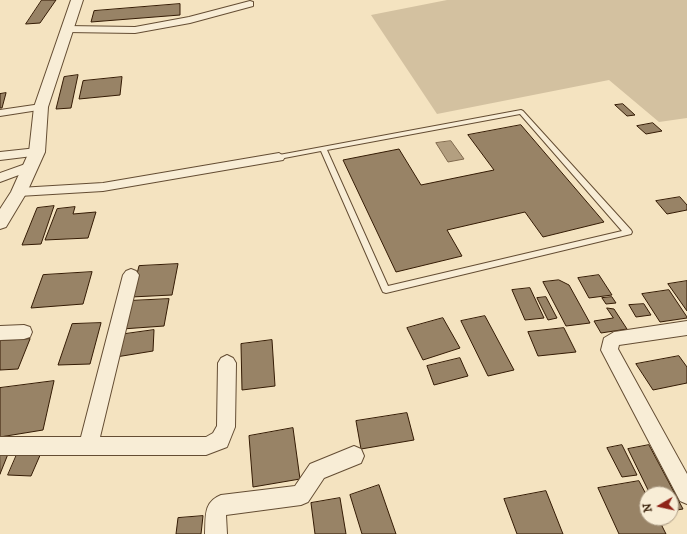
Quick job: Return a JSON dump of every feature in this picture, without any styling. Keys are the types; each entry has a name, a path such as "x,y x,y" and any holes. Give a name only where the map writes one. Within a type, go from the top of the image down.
{"street":[{"path":"0,223 19,192 37,152 42,107 77,0"},
{"path":"67,29 135,30 190,20 250,4"},
{"path":"0,113 42,107"},
{"path":"0,156 37,152"},
{"path":"19,192 103,187 279,157"},
{"path":"0,178 31,166"},
{"path":"88,446 131,275"},
{"path":"687,328 614,339 610,343 609,350 687,494"},
{"path":"0,333 24,332"},
{"path":"0,446 206,446 220,440 226,427 227,363"},
{"path":"216,534 216,510 220,505 301,495 318,471 354,456"}],"lane":[{"path":"279,157 521,112 628,232 386,290 323,149"}],"shaded area":[{"path":"447,0 687,0 687,118 659,122 609,80 437,114 371,15"},
{"path":"451,141 464,159 448,162 436,143"}],"building":[{"path":"42,0 56,0 40,23 26,24"},
{"path":"180,4 180,15 91,22 94,11"},
{"path":"78,75 71,108 56,109 64,77"},
{"path":"122,77 120,95 79,99 83,81"},
{"path":"6,93 2,108 0,108 0,94"},
{"path":"623,104 635,115 627,116 615,105"},
{"path":"653,123 662,131 646,134 637,126"},
{"path":"521,125 604,222 543,237 525,212 447,230 462,256 396,272 343,160 399,149 421,185 494,170 468,135"},
{"path":"680,197 687,205 687,210 667,214 656,201"},
{"path":"54,206 41,244 22,245 37,208"},
{"path":"75,207 73,214 96,212 88,238 45,240 57,209"},
{"path":"178,264 172,295 131,297 139,266"},
{"path":"92,272 83,304 31,308 43,275"},
{"path":"599,275 612,295 589,298 578,278"},
{"path":"559,280 569,285 590,323 566,326 543,282"},
{"path":"687,281 687,311 668,284"},
{"path":"530,288 544,318 525,320 512,290"},
{"path":"669,290 687,318 660,322 642,294"},
{"path":"546,297 557,318 548,320 537,298"},
{"path":"612,297 616,303 606,304 602,298"},
{"path":"169,299 164,326 122,329 128,301"},
{"path":"644,304 651,315 636,317 629,305"},
{"path":"607,308 614,309 627,329 601,333 594,321 613,318"},
{"path":"485,316 514,370 488,376 461,321"},
{"path":"443,318 460,348 423,360 407,328"},
{"path":"101,323 90,364 58,365 72,324"},
{"path":"564,328 576,352 538,356 528,332"},
{"path":"154,330 153,351 116,357 118,335"},
{"path":"30,339 18,369 0,370 0,341"},
{"path":"272,340 275,386 242,390 241,344"},
{"path":"679,356 687,367 687,383 653,390 636,364"},
{"path":"460,358 468,376 434,385 427,366"},
{"path":"54,381 43,430 0,437 0,388"},
{"path":"407,413 414,440 361,449 356,421"},
{"path":"293,428 300,479 253,487 249,436"},
{"path":"622,445 637,475 622,477 607,448"},
{"path":"649,445 671,486 646,486 628,449"},
{"path":"0,449 10,449 0,474"},
{"path":"18,452 41,453 31,476 8,475"},
{"path":"639,481 642,486 639,486 639,526 662,526 666,534 619,534 598,488"},
{"path":"379,485 396,534 362,534 350,495"},
{"path":"546,491 563,534 517,534 504,499"},
{"path":"340,498 346,534 315,534 311,503"},
{"path":"679,501 683,509 679,510"},
{"path":"203,516 201,534 176,534 178,518"}]}
